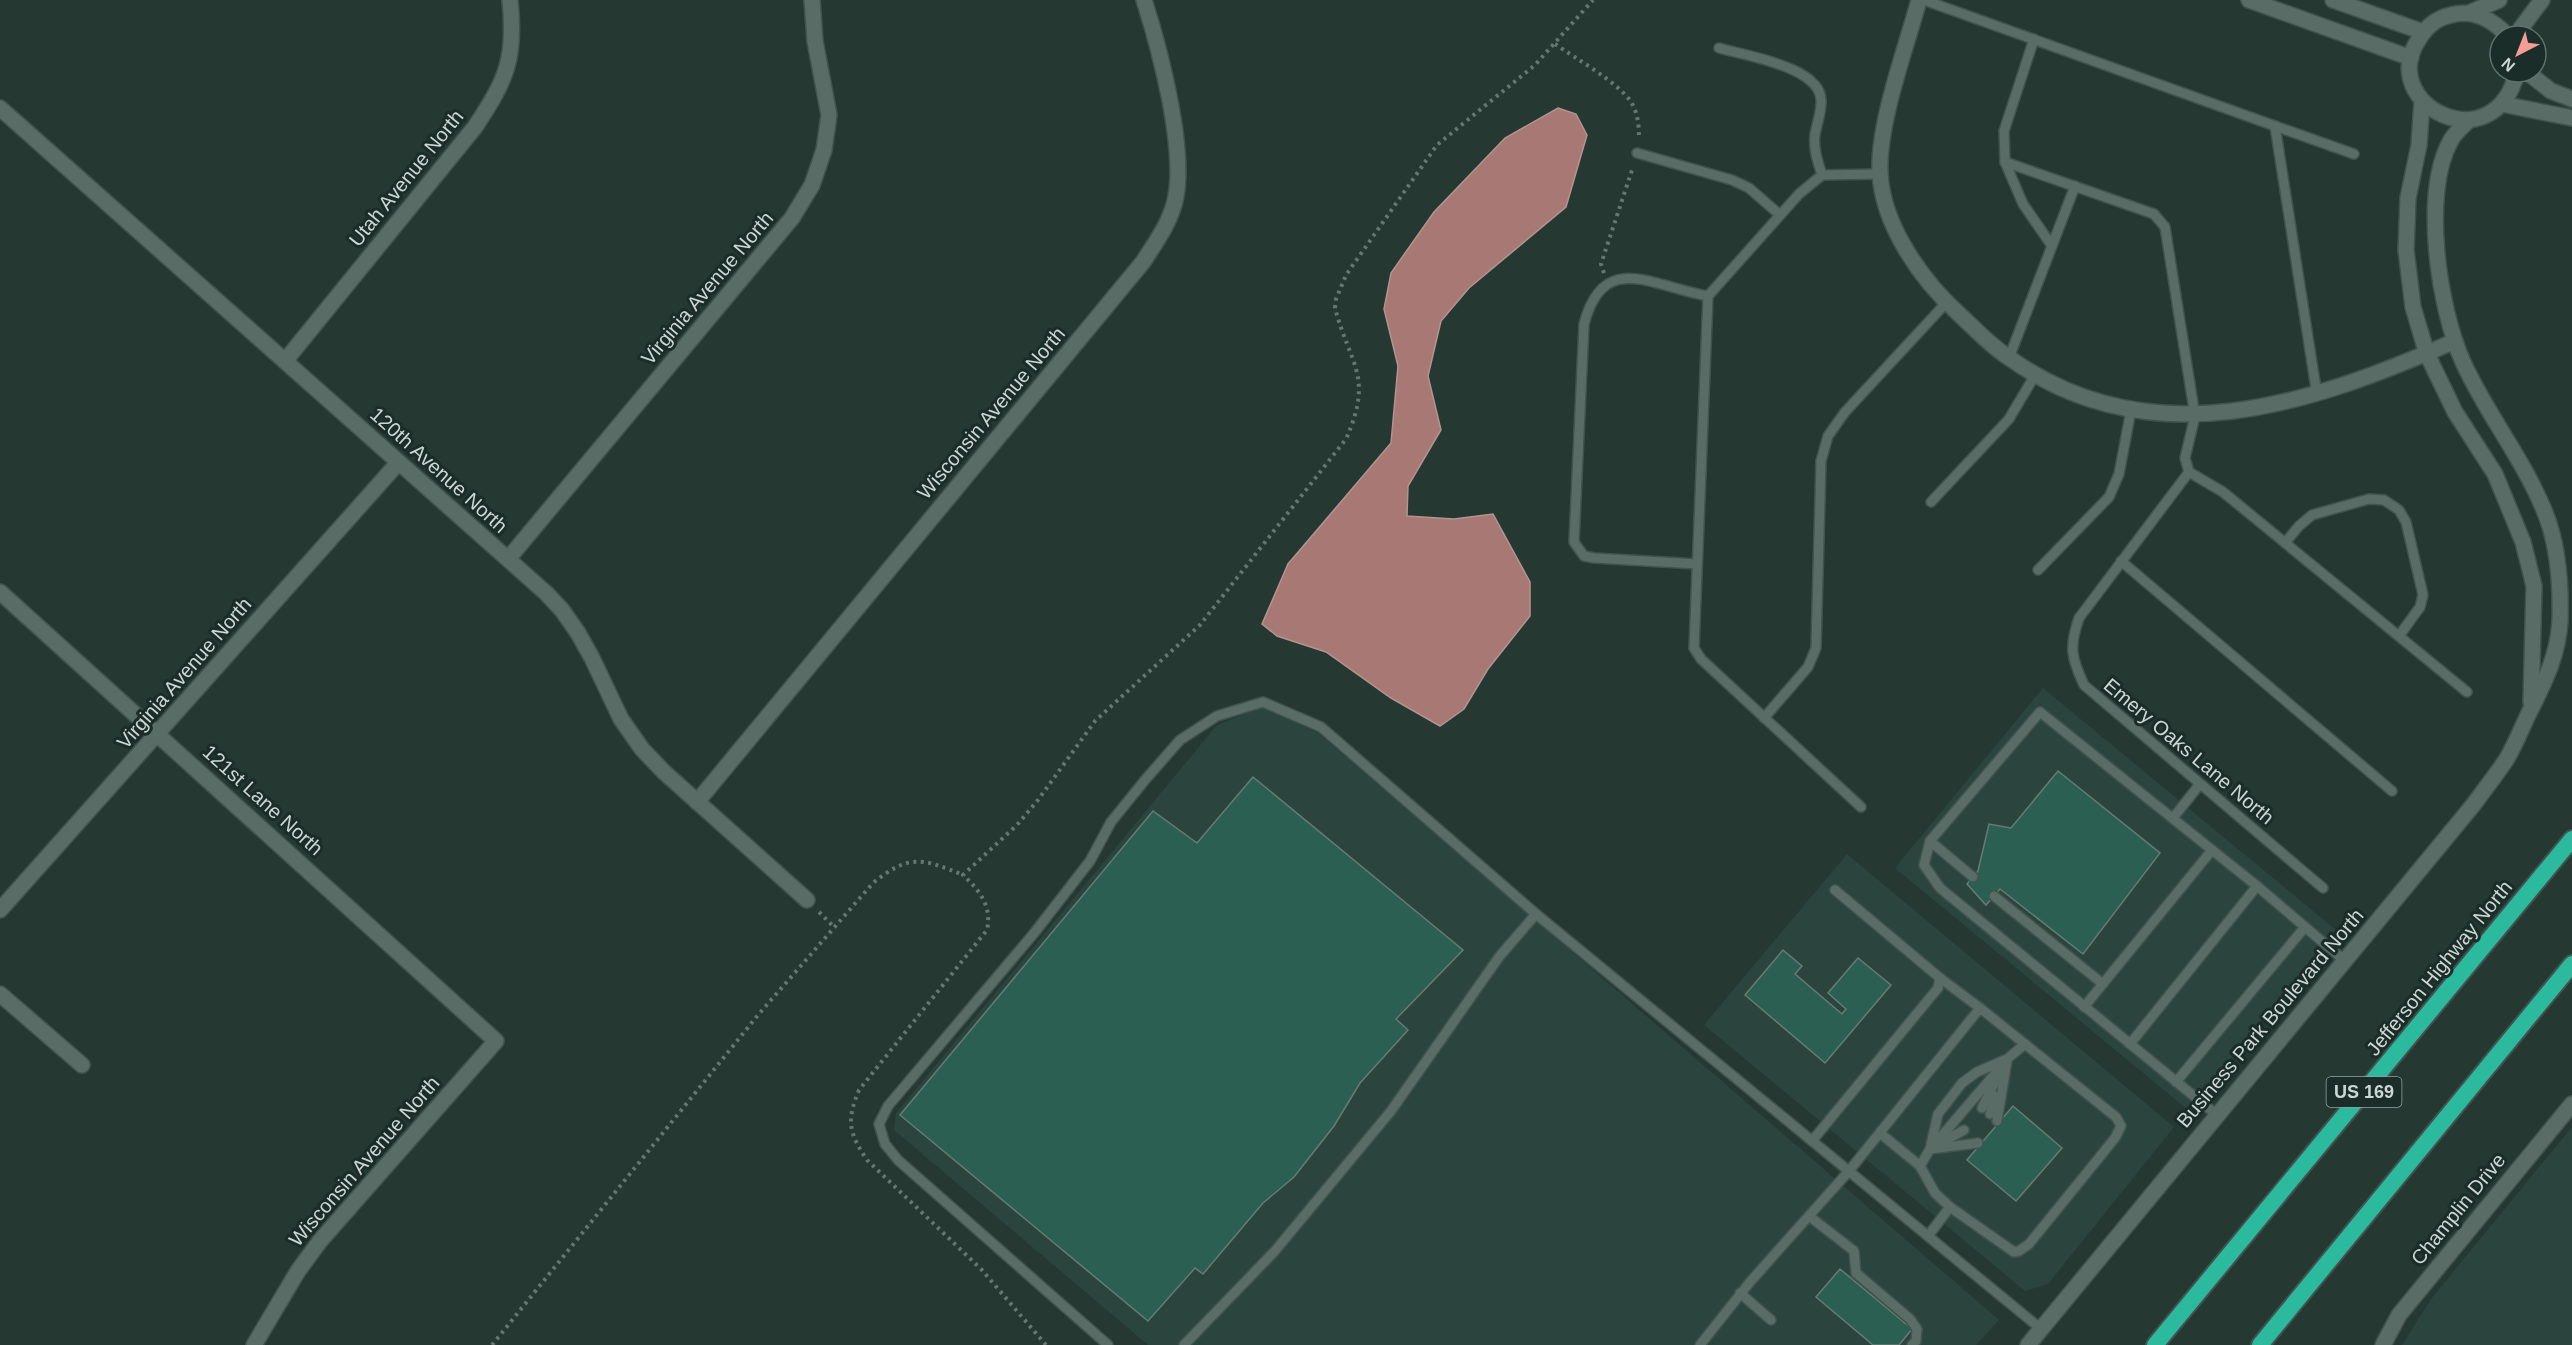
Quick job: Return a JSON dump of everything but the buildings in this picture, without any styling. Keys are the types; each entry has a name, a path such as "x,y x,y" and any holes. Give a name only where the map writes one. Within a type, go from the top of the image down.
{"highway":[{"name":"Jefferson Highway North","path":"2155,1345 2572,839"},
{"path":"2260,1345 2572,964"}],"street":[{"name":"Utah Avenue North","path":"285,361 476,127 495,98 509,65 513,28 510,0"},
{"name":"Virginia Avenue North","path":"508,559 792,218 812,185 824,150 829,115 815,40 812,0"},
{"name":"Wisconsin Avenue North","path":"697,802 1143,262 1163,231 1176,197 1177,158 1173,121 1144,0"},
{"path":"1921,0 1881,148 1880,174 1888,208 1905,249 1920,273 1946,303 2009,358 2036,375 2080,396 2131,410 2161,415 2195,416 2317,395 2427,354 2455,341"},
{"path":"2249,0 2411,58"},
{"path":"2333,0 2423,32"},
{"path":"2469,13 2499,0"},
{"path":"2524,24 2542,0"},
{"path":"2496,24 2484,17 2469,13 2452,14 2436,21 2423,32 2415,44 2410,74 2414,88 2422,101 2443,116 2469,120 2487,115 2502,104 2514,84"},
{"path":"2542,84 2551,91 2572,99"},
{"name":"Business Park Boulevard North","path":"2422,101 2419,145 2408,198 2406,250 2413,307 2427,354 2455,412 2495,474 2523,543 2534,586 2531,708"},
{"path":"2502,104 2572,118"},
{"name":"120th Avenue North","path":"0,108 508,559 562,610 592,658 626,727 642,749 697,802 807,900"},
{"name":"Business Park Boulevard North","path":"2028,1345 2474,804 2507,759 2550,671 2560,622 2557,556 2544,511 2518,457 2483,402 2462,360 2446,317 2439,269 2435,214 2442,163 2451,139 2469,120"},
{"name":"Virginia Avenue North","path":"0,910 398,463"},
{"name":"121st Lane North","path":"0,592 496,1041"},
{"path":"0,994 82,1065"},
{"name":"Wisconsin Avenue North","path":"254,1345 298,1271 320,1241 496,1041"},
{"name":"Champlin Drive","path":"2383,1345 2399,1315 2572,1104"}],"lane":[{"path":"1921,0 2354,154"},
{"path":"2034,39 2004,131 2005,162 2023,204 2052,246"},
{"path":"1719,48 1798,71 1816,84 1821,93 1821,104 1815,144 1822,175"},
{"path":"2275,126 2317,395"},
{"path":"1637,153 1732,180 1749,188 1780,214"},
{"path":"2005,162 2154,214 2165,227 2195,416 2185,458 2189,472 2223,492 2467,692"},
{"path":"1860,807 1701,659 1694,648 1708,296 1780,214 1822,175 1880,174"},
{"path":"2009,358 2075,186"},
{"path":"1697,564 1594,558 1584,555 1574,542 1584,324 1589,305 1597,291 1618,279 1636,278 1708,296"},
{"path":"1764,718 1808,667 1816,648 1821,460 1828,436 1845,412 1946,303"},
{"path":"1931,502 2009,419 2036,375"},
{"path":"2038,570 2109,496 2119,474 2131,410"},
{"name":"Emery Oaks Lane North","path":"2189,472 2079,618 2071,640 2073,662 2084,686 2323,888"},
{"path":"2285,543 2312,515 2369,500 2384,500 2399,510 2406,522 2423,595 2420,607 2399,636"},
{"path":"2121,561 2392,791"},
{"path":"1108,1345 898,1160 885,1144 879,1124 888,1106 1035,932 1090,861 1111,822 1180,740 1217,716 1263,702 1321,727 1536,914 2041,1329"},
{"path":"2217,1115 1940,888 1924,864 1930,841 2040,711 2257,886 2345,961"},
{"path":"2173,818 2200,784"},
{"path":"1930,841 1973,877"},
{"path":"2084,1007 2212,850"},
{"path":"2130,1044 2257,886"},
{"path":"1835,890 1940,978 2116,1117 2121,1125 2120,1131 2036,1235 2019,1251 2009,1250 1950,1207 1935,1193 1920,1166 1880,1133"},
{"path":"1994,896 2103,984"},
{"path":"1184,1345 1274,1251 1391,1111 1498,957 1536,914"},
{"path":"2176,1082 2305,927"},
{"path":"1812,1141 1938,988 1940,978"},
{"path":"1700,1345 1740,1293 1849,1172 1980,1008"},
{"path":"1920,1166 1930,1149 2007,1059 2025,1044"},
{"path":"2007,1059 1989,1114 2007,1059"},
{"path":"1930,1149 1938,1114 1962,1083 1977,1072 2007,1059"},
{"path":"1930,1149 1971,1136"},
{"path":"1928,1236 1950,1207"},
{"path":"1809,1216 1854,1251 1856,1273 1910,1319 1917,1329 1916,1341 1912,1345"},
{"path":"1740,1293 1772,1320"}],"path":[{"path":"963,874 1017,825 1038,800 1095,721 1200,625 1346,439 1358,408 1360,387 1356,363 1335,308 1347,275 1437,145 1509,88 1555,44 1593,0"},
{"path":"1555,44 1621,91 1631,102 1638,123 1637,153 1601,264 1608,283"},
{"path":"492,1345 758,1015 873,883 892,867 915,860 963,874 979,889 989,918 987,930 859,1090 852,1109 850,1124 854,1141 867,1160 981,1269 1046,1345"}],"shaded area":[{"path":"1558,108 1576,114 1587,135 1566,207 1469,288 1441,321 1428,376 1441,430 1408,486 1407,516 1454,519 1493,514 1530,582 1530,616 1488,669 1464,709 1440,726 1391,698 1326,652 1277,636 1262,624 1288,564 1391,443 1398,366 1384,309 1391,273 1434,212 1505,138"},
{"path":"2043,688 2336,930 2188,1110 1895,868"},
{"path":"1263,707 1318,733 1999,1320 1976,1345 1148,1345 894,1130 896,1113 1217,725"},
{"path":"1847,854 2174,1127 2048,1284 2025,1291 1704,1025"},
{"path":"2572,1127 2572,1345 2402,1345 2431,1299"}]}
